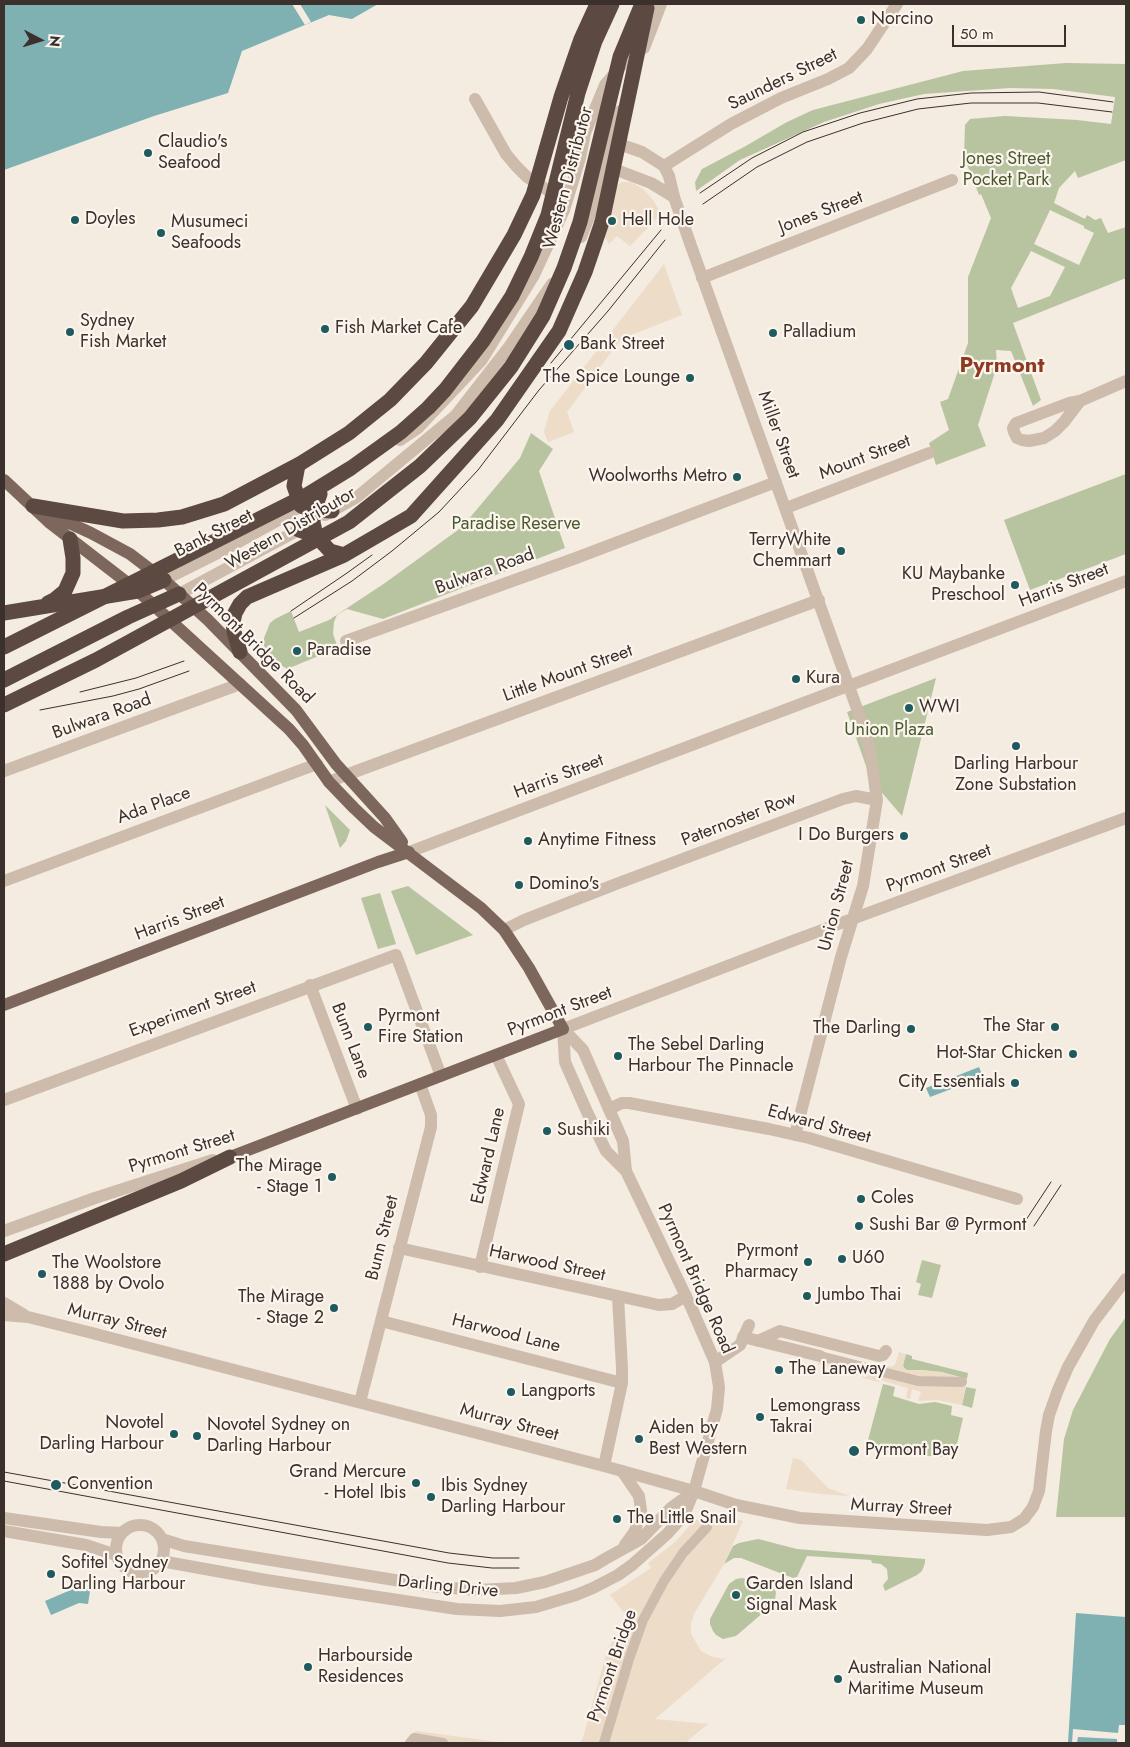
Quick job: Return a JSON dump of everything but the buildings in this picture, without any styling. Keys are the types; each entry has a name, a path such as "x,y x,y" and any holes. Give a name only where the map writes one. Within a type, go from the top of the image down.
{"highway":[{"path":"33,506 123,522 182,517 224,504 298,465 349,433 390,400 426,363 472,306 514,235 533,195 561,97 581,39 597,4"},
{"name":"Western Distributor","path":"4,647 307,495 351,468 401,432 446,390 483,341 512,296 531,257 548,215 578,93 595,41 612,4"},
{"name":"Western Distributor","path":"4,705 96,660 349,522 420,466 470,418 511,367 543,316 564,268 580,222 620,57 642,4"},
{"path":"240,652 233,622 240,604 247,598 344,555 411,516 497,420 559,331 585,272 602,222 647,4"},
{"path":"282,518 294,486 298,465"},
{"path":"294,486 330,551 344,555"},
{"path":"311,519 320,494"},
{"path":"299,530 311,519 332,511"},
{"path":"40,606 54,600 65,591 72,573 70,540"},
{"path":"4,613 138,591 164,580"},
{"path":"4,680 51,655 179,594"},
{"path":"4,1254 181,1181 230,1157"}],"main road":[{"name":"Pyrmont Bridge Road","path":"4,480 70,540 138,591 289,729 329,782 374,827 481,908 504,930 529,968 563,1029"},
{"name":"Pyrmont Bridge Road","path":"33,506 109,542 130,554 164,580 240,652 296,710 346,775 385,818 409,852"},
{"name":"Harris Street","path":"4,1005 378,862 409,852"},
{"name":"Pyrmont Street","path":"230,1157 563,1029"}],"street":[{"path":"332,511 357,497 456,415 508,347 574,252 590,216 605,165 609,140 661,4"},
{"name":"Saunders Street","path":"664,166 731,124 764,106 834,77 849,68 868,49 897,4"},
{"path":"320,494 418,428 481,361 534,275 557,226 567,202 585,133 605,85 650,32"},
{"path":"475,99 506,154 516,166 527,177 590,216"},
{"path":"585,133 642,152 664,166"},
{"path":"580,158 605,165 651,183 674,196"},
{"name":"Miller Street","path":"664,166 669,176 702,278 849,685"},
{"name":"Jones Street","path":"702,278 952,180"},
{"path":"1080,401 1064,422 1044,438 1029,441 1017,438 1013,428 1016,424 1069,403 1080,401 1126,381"},
{"name":"Mount Street","path":"786,508 929,453"},
{"name":"Bulwara Road","path":"346,641 576,558 776,482"},
{"name":"Bank Street","path":"164,580 282,518 311,519"},
{"name":"Bank Street","path":"179,594 299,530"},
{"name":"Harris Street","path":"409,852 1126,581"},
{"name":"Little Mount Street","path":"329,782 819,600"},
{"name":"Bulwara Road","path":"4,771 240,684"},
{"name":"Union Street","path":"795,1135 852,920 863,886 877,800 870,750 849,685"},
{"name":"Ada Place","path":"4,881 317,764"},
{"name":"Paternoster Row","path":"504,930 524,920 606,888 843,799 856,796 877,800"},
{"name":"Pyrmont Street","path":"563,1029 1126,818"},
{"name":"Experiment Street","path":"4,1100 310,985 396,955 441,1076"},
{"name":"Bunn Lane","path":"310,985 357,1109"},
{"name":"Pyrmont Bridge Road","path":"563,1029 583,1050 623,1142 626,1171"},
{"name":"Pyrmont Bridge Road","path":"563,1029 565,1062 587,1112 606,1151 626,1171 686,1296 715,1362 719,1387 717,1409 694,1491"},
{"name":"Edward Lane","path":"480,1267 519,1104 496,1055"},
{"name":"Bunn Street","path":"360,1402 431,1127 431,1115 420,1084"},
{"name":"Edward Street","path":"608,1109 622,1103 629,1103 795,1135 1017,1199"},
{"name":"Pyrmont Street","path":"4,1231 165,1174 230,1157"},
{"name":"Harwood Street","path":"399,1248 660,1305 672,1304 686,1296"},
{"name":"Murray Street","path":"4,1315 28,1317 360,1402 604,1466 694,1491 736,1505 800,1518 987,1530 1011,1527 1024,1519 1033,1507 1038,1491 1043,1446 1058,1390 1068,1367 1089,1329 1126,1279"},
{"path":"604,1466 622,1383 618,1297"},
{"name":"Murray Street","path":"4,1303 28,1317"},
{"name":"Harwood Lane","path":"381,1321 622,1383"},
{"path":"715,1362 740,1345 749,1325"},
{"path":"758,1341 780,1331 879,1356 883,1355 886,1350"},
{"path":"743,1337 912,1380 962,1382"},
{"path":"618,1552 635,1531 641,1510 638,1496 622,1471"},
{"name":"Darling Drive","path":"162,1539 184,1546 438,1587 495,1590 545,1582 595,1565 640,1539 672,1508 694,1491"},
{"name":"Darling Drive","path":"161,1561 341,1592 457,1609 500,1611 536,1607 593,1588 618,1575 648,1552 667,1534 684,1515 694,1491"},
{"path":"4,1518 85,1530 122,1533"},
{"path":"144,1525 158,1532 164,1546 161,1561 151,1571 137,1573 124,1568 116,1555 118,1539 122,1533 128,1528 144,1525"},
{"name":"Pyrmont Bridge","path":"604,1743 629,1659 643,1620 664,1581 683,1553 707,1527"},
{"path":"4,1531 86,1545 116,1555"},
{"path":"410,1743 414,1738 444,1743"}],"green space":[{"name":"Jones Street Pocket Park","path":"1066,63 1126,64 1126,160 1078,178 1075,171 1059,188 1054,203 1085,219 1087,215 1095,220 1101,218 1108,233 1126,227 1126,278 1013,323 1041,400 1033,406 1011,351 996,350 997,366 978,425 986,446 936,465 929,443 949,430 940,402 948,399 968,343 968,277 991,218 981,194 979,195 964,157 965,125 970,119 1005,116 1111,124 1115,97 1053,89 1010,88 924,94 879,104 824,122 740,160 696,191 695,182 702,169 787,122 813,110 963,71","holes":["1050,210 1084,226 1084,228 1094,233 1079,265 1034,244","1031,251 1065,267 1050,296 1018,308 1011,288"]},
{"name":"Paradise Reserve","path":"531,433 553,449 539,471 565,548 383,619 347,609 337,615 334,622 333,634 338,648 287,669 270,658 264,649 264,638 270,623 291,611 299,632 329,620 385,583 462,527 520,458"},
{"path":"1126,474 1126,554 1030,590 1004,520"},
{"name":"Union Plaza","path":"936,678 902,816 871,780 847,712"},
{"path":"325,805 350,830 346,841 340,848"},
{"path":"408,886 473,935 416,955 391,891"},
{"path":"380,893 396,944 378,949 361,898"},
{"path":"922,1260 941,1265 932,1298 918,1295 921,1284 916,1282"},
{"path":"1126,1317 1126,1517 1056,1517 1064,1439 1073,1410 1110,1339"},
{"path":"906,1354 912,1356 912,1359 968,1373 967,1379 941,1372 907,1370 903,1365"},
{"path":"883,1384 895,1387 893,1396 919,1404 935,1402 952,1406 951,1415 963,1418 954,1457 883,1454 868,1440"},
{"path":"966,1387 976,1389 972,1408 962,1405"},
{"path":"758,1539 797,1549 925,1559 925,1563 922,1571 917,1575 885,1591 883,1585 888,1579 887,1569 881,1564 872,1563 871,1560 807,1556 797,1577 793,1578 741,1558 734,1558 724,1564 733,1546"},
{"path":"742,1578 772,1586 776,1592 775,1600 772,1605 736,1636 723,1639 713,1631 710,1619 729,1584 736,1579"}],"shaded area":[{"path":"622,182 631,182 643,189 653,200 661,214 630,246 617,236 609,244 597,225 617,185"},
{"path":"664,264 682,315 621,339 567,412 574,432 548,442 544,432 550,411"},
{"path":"821,1352 883,1367 884,1365 891,1367 895,1365 899,1352 906,1354 903,1365 907,1370 941,1372 967,1379 962,1405 938,1400 918,1401 921,1392 912,1389 910,1399 906,1398 908,1388 880,1380 879,1382 863,1378 818,1364"},
{"path":"793,1458 801,1460 828,1488 849,1496 786,1489"},
{"path":"713,1514 743,1521 724,1564 694,1614 691,1634 701,1651 710,1656 726,1658 655,1719 708,1724 685,1743 580,1743 608,1648 629,1619 610,1595 651,1568 648,1563 674,1543 694,1521"},
{"path":"416,1731 505,1743 406,1743"}],"water":[{"path":"4,4 378,4 352,19 329,15 242,51 228,93 154,116 4,170"},
{"path":"979,1067 983,1077 930,1097 926,1088"},
{"path":"87,1583 90,1591 88,1604 79,1603 51,1615 45,1601"},
{"path":"1076,1613 1126,1617 1126,1743 1068,1743"}],"pier":[{"path":"292,4 300,4 311,22 305,25"},
{"path":"1119,1725 1126,1725 1126,1743 1117,1743 1117,1739 1078,1737 1077,1743 1072,1743 1073,1729 1118,1733"}],"tram line":[{"path":"700,193 752,158 803,132 860,113 917,99 971,93 1039,92 1113,102"},
{"path":"703,204 757,167 807,142 863,123 918,109 971,103 1038,103 1112,112"},
{"path":"551,363 661,230"},
{"path":"294,618 352,581 439,512 478,470 539,390 608,311 665,240"},
{"path":"291,611 372,555"},
{"path":"80,692 136,678 184,661"},
{"path":"40,710 113,696 189,671"},
{"path":"1024,1223 1051,1182"},
{"path":"1034,1226 1061,1185"},
{"path":"4,1472 449,1553 493,1558 519,1558"},
{"path":"4,1481 448,1563 492,1568 519,1568"}],"place":[{"name":"Norcino","path":"861,20"},
{"name":"Claudio's Seafood","path":"148,153"},
{"name":"Doyles","path":"75,220"},
{"name":"Hell Hole","path":"612,221"},
{"name":"Musumeci Seafoods","path":"161,233"},
{"name":"Fish Market Cafe","path":"325,329"},
{"name":"Sydney Fish Market","path":"70,332"},
{"name":"Palladium","path":"773,333"},
{"name":"Bank Street","path":"569,345"},
{"name":"The Spice Lounge","path":"690,378"},
{"name":"Woolworths Metro","path":"737,477"},
{"name":"TerryWhite Chemmart","path":"841,551"},
{"name":"KU Maybanke Preschool","path":"1015,585"},
{"name":"Paradise","path":"297,651"},
{"name":"Kura","path":"796,679"},
{"name":"WWI","path":"909,708"},
{"name":"Darling Harbour Zone Substation","path":"1016,746"},
{"name":"I Do Burgers","path":"904,836"},
{"name":"Anytime Fitness","path":"528,841"},
{"name":"Domino's","path":"519,885"},
{"name":"Pyrmont Fire Station","path":"368,1027"},
{"name":"The Star","path":"1055,1027"},
{"name":"The Darling","path":"911,1029"},
{"name":"Hot-Star Chicken","path":"1073,1054"},
{"name":"The Sebel Darling Harbour The Pinnacle","path":"618,1056"},
{"name":"City Essentials","path":"1015,1083"},
{"name":"Sushiki","path":"547,1131"},
{"name":"The Mirage - Stage 1","path":"332,1177"},
{"name":"Coles","path":"861,1199"},
{"name":"Sushi Bar @ Pyrmont","path":"859,1226"},
{"name":"U60","path":"842,1259"},
{"name":"Pyrmont Pharmacy","path":"808,1262"},
{"name":"The Woolstore 1888 by Ovolo","path":"42,1274"},
{"name":"Jumbo Thai","path":"807,1296"},
{"name":"The Mirage - Stage 2","path":"334,1308"},
{"name":"The Laneway","path":"779,1370"},
{"name":"Langports","path":"511,1392"},
{"name":"Lemongrass Takrai","path":"760,1417"},
{"name":"Novotel Darling Harbour","path":"174,1434"},
{"name":"Novotel Sydney on Darling Harbour","path":"197,1436"},
{"name":"Aiden by Best Western","path":"639,1439"},
{"name":"Pyrmont Bay","path":"854,1451"},
{"name":"Grand Mercure - Hotel Ibis","path":"416,1483"},
{"name":"Convention","path":"56,1485"},
{"name":"Ibis Sydney Darling Harbour","path":"431,1497"},
{"name":"The Little Snail","path":"617,1519"},
{"name":"Sofitel Sydney Darling Harbour","path":"51,1574"},
{"name":"Garden Island Signal Mask","path":"736,1595"},
{"name":"Harbourside Residences","path":"308,1667"},
{"name":"Australian National Maritime Museum","path":"838,1679"}],"district":[{"name":"Pyrmont","path":"1002,367"}]}
